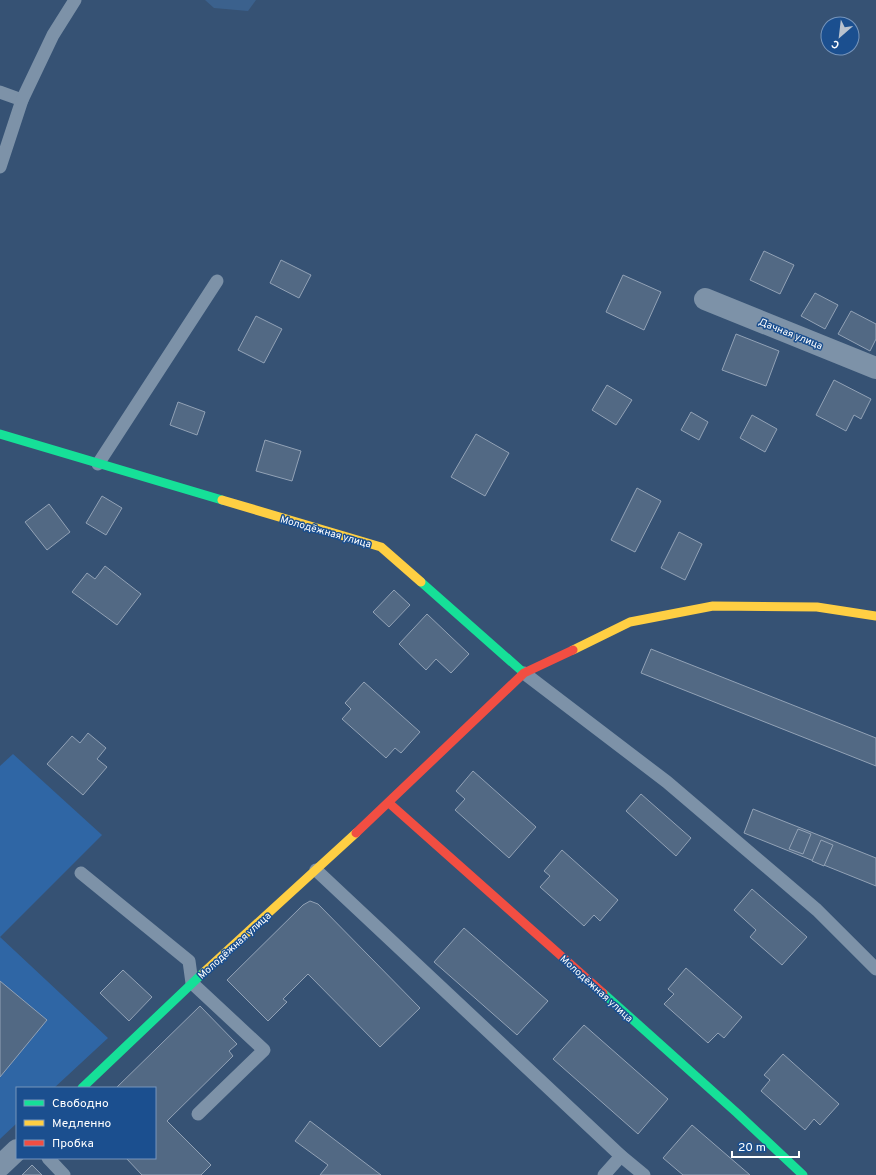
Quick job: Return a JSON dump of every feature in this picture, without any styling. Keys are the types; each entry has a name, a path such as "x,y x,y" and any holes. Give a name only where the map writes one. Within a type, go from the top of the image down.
{"street":[{"name":"Дачная улица","path":"705,299 876,368"},
{"name":"Молодёжная улица","path":"0,434 381,547 524,673 389,803 192,983 83,1087"},
{"path":"524,673 630,622 714,606 817,607 876,616"},
{"name":"Молодёжная улица","path":"389,803 737,1113 803,1175"},
{"path":"0,1166 16,1151"}],"lane":[{"path":"0,167 22,100 53,35 75,0"},
{"path":"0,92 22,100"},
{"path":"98,464 217,281"},
{"path":"524,673 667,782 817,910 876,969"},
{"path":"316,870 621,1156 644,1175"},
{"path":"81,873 189,961 192,983 264,1050 198,1114"},
{"path":"604,1175 621,1156"},
{"path":"49,1159 64,1175"}],"shaded area":[{"path":"205,0 256,0 248,11 214,8"},
{"path":"13,754 102,835 0,937 0,766"},
{"path":"0,937 108,1038 55,1087 16,1087 16,1124 0,1139"}],"building":[{"path":"764,251 794,265 780,294 750,280"},
{"path":"281,260 311,275 299,298 270,283"},
{"path":"623,275 661,292 644,330 606,312"},
{"path":"815,293 838,305 825,329 801,316"},
{"path":"851,311 876,324 876,339 870,351 838,334"},
{"path":"256,316 282,329 264,363 238,350"},
{"path":"736,334 779,351 766,386 722,370"},
{"path":"834,380 871,399 861,419 854,415 846,431 816,415"},
{"path":"607,385 632,400 616,425 592,410"},
{"path":"178,402 205,412 197,435 170,425"},
{"path":"691,412 708,422 699,440 681,430"},
{"path":"752,415 777,429 765,452 740,438"},
{"path":"476,434 509,453 485,496 451,477"},
{"path":"265,440 301,451 292,481 256,471"},
{"path":"637,488 661,501 635,552 611,540"},
{"path":"102,496 122,508 106,535 86,523"},
{"path":"49,504 70,532 47,550 25,522"},
{"path":"679,532 702,544 685,580 661,568"},
{"path":"105,566 141,594 117,625 72,592 87,573 95,579"},
{"path":"394,590 410,605 389,627 373,612"},
{"path":"427,614 469,654 451,673 436,659 426,670 399,644"},
{"path":"651,649 876,738 876,766 641,673"},
{"path":"364,682 420,732 401,753 395,748 386,758 342,719 351,709 345,703"},
{"path":"88,733 106,748 97,759 107,767 83,795 47,764 72,736 80,743"},
{"path":"473,771 536,827 509,858 455,810 465,799 456,791"},
{"path":"641,794 691,838 676,856 626,811"},
{"path":"753,809 876,858 876,886 744,833"},
{"path":"798,829 811,834 803,854 789,849"},
{"path":"821,840 833,845 824,866 812,861"},
{"path":"562,850 618,900 600,921 594,915 584,926 540,887 550,876 544,871"},
{"path":"752,889 807,937 782,965 750,937 756,930 734,910"},
{"path":"310,901 318,904 420,1008 380,1047 308,974 283,999 287,1002 268,1021 227,980 303,905"},
{"path":"464,928 548,1001 517,1035 434,962"},
{"path":"686,968 742,1017 724,1038 718,1033 708,1043 664,1004 674,994 668,989"},
{"path":"123,970 152,997 129,1021 100,993"},
{"path":"0,981 47,1020 0,1077"},
{"path":"200,1006 237,1044 229,1051 233,1056 167,1121 211,1165 201,1175 142,1175 127,1159 156,1159 156,1087 117,1087"},
{"path":"584,1025 668,1099 638,1134 553,1059"},
{"path":"783,1054 839,1104 820,1125 814,1119 805,1130 761,1091 770,1080 764,1075"},
{"path":"310,1121 381,1175 320,1175 328,1165 295,1141"},
{"path":"692,1125 750,1175 683,1175 663,1158"},
{"path":"32,1165 42,1175 22,1175"}],"traffic: fast":[{"path":"0,434 222,500"},
{"path":"421,582 524,673"},
{"path":"83,1087 204,972"},
{"path":"603,993 737,1113 803,1175"}],"traffic: slow":[{"path":"222,500 381,547 421,582"},
{"path":"573,650 630,622 713,606 817,607 876,616"},
{"path":"204,972 356,833"}],"traffic: jam":[{"path":"356,833 524,673 573,650"},
{"path":"389,803 603,993"}]}
